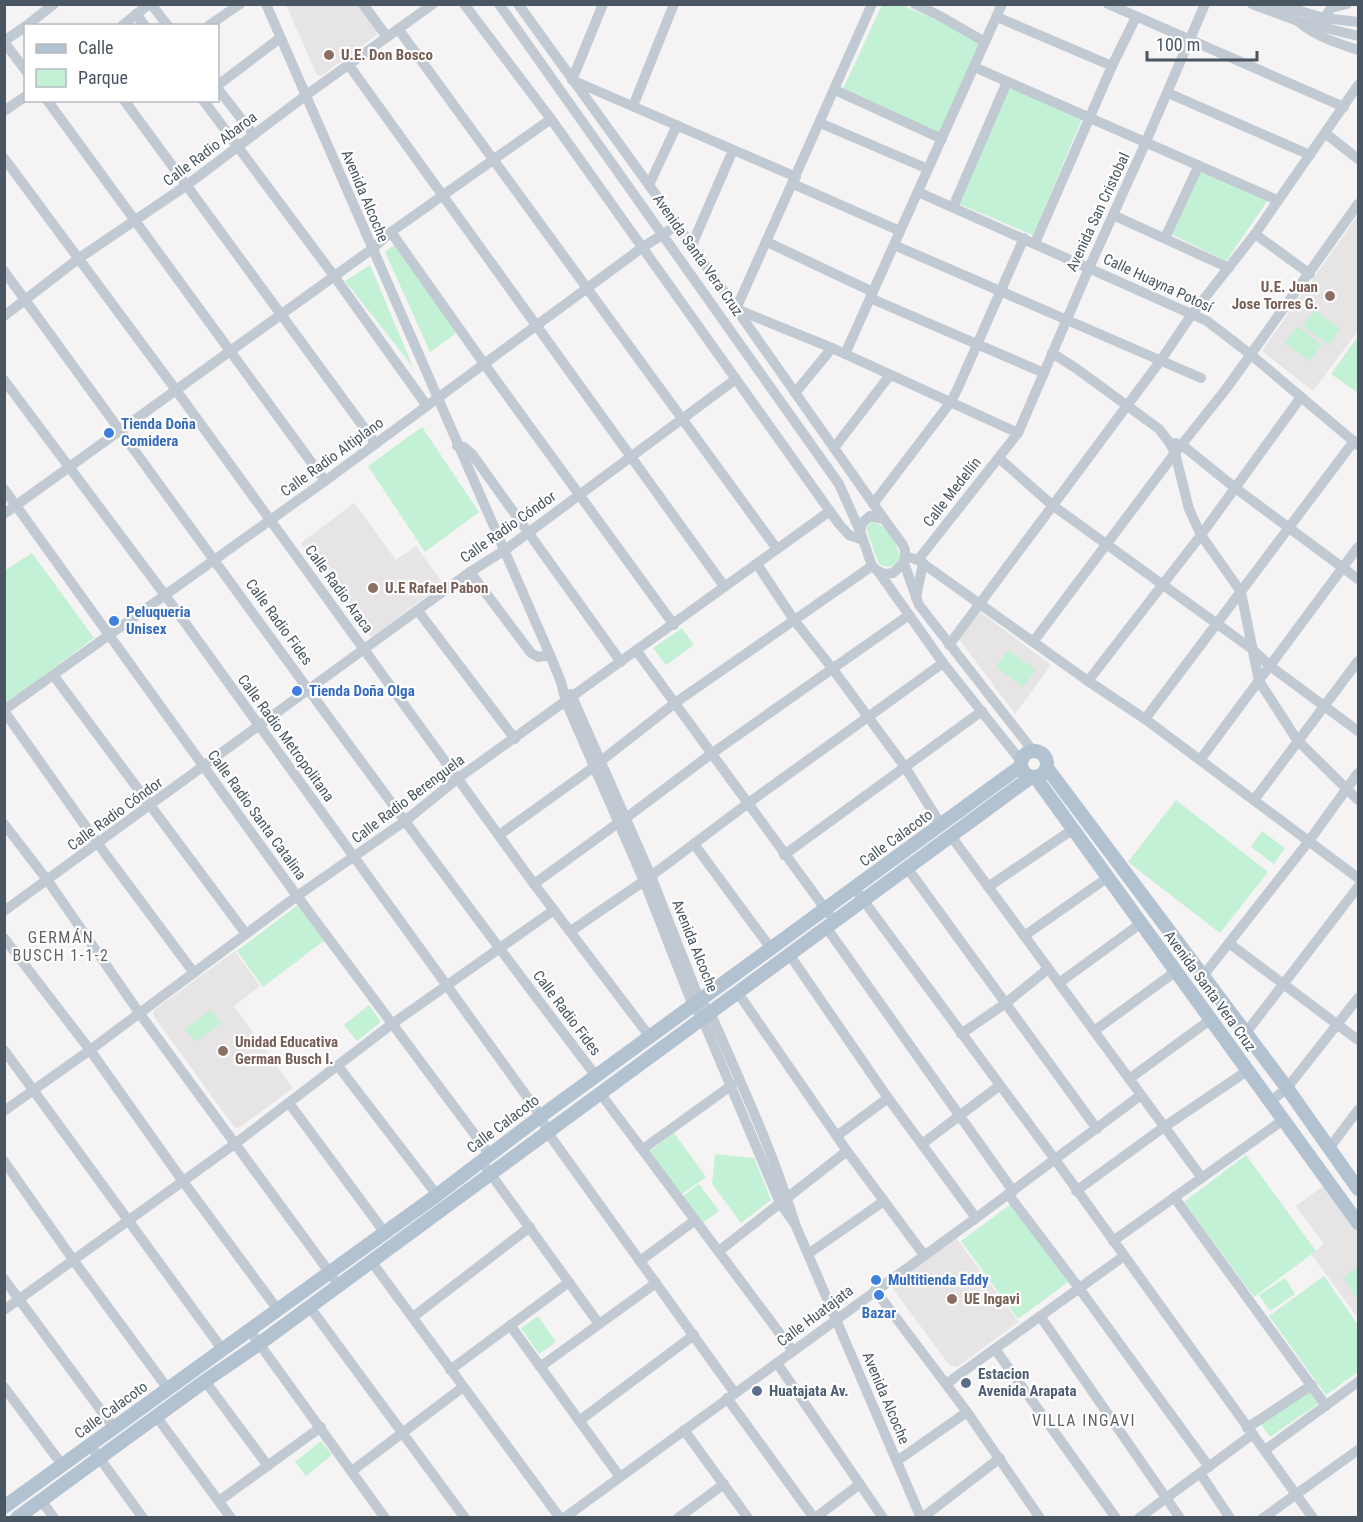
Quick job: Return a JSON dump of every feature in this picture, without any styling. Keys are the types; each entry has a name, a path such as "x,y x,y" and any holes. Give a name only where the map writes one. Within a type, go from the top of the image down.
{"main road":[{"path":"1032,751 1046,758 1047,768 1041,776 1033,778 1023,771 1021,764 1032,751"},
{"name":"Calle Calacoto","path":"6,1502 63,1466 278,1310 334,1278 371,1261 548,1133 789,954 829,919 855,889 1021,764"},
{"name":"Avenida Santa Vera Cruz","path":"1047,768 1287,1088 1359,1189"},
{"name":"Calle Calacoto","path":"18,1517 259,1344 309,1306 334,1278 385,1233 696,1003 772,950 864,900 1033,778"},
{"name":"Avenida Santa Vera Cruz","path":"1033,778 1359,1223"}],"street":[{"path":"29,24 54,4"},
{"path":"124,24 150,4 166,24"},
{"path":"210,24 224,9 240,4"},
{"name":"Avenida Alcoche","path":"266,4 457,446 505,550 648,879 696,1003 706,1015 784,1200"},
{"path":"363,4 387,37"},
{"path":"464,4 551,119 849,535 862,536 863,522 870,516 884,519"},
{"name":"Avenida Santa Vera Cruz","path":"499,4 839,484 875,569"},
{"path":"603,4 572,80 733,150 900,231"},
{"path":"633,106 675,4"},
{"path":"873,4 736,309 832,348 1018,433"},
{"path":"915,4 985,42"},
{"path":"845,354 1002,4"},
{"path":"1108,4 1344,107"},
{"name":"Avenida San Cristobal","path":"1018,433 1205,4"},
{"path":"1252,4 1298,21 1359,36"},
{"path":"1276,4 1324,18 1359,22"},
{"path":"1324,18 1331,8 1347,4"},
{"name":"Calle Radio Abaroa","path":"4,316 78,259 187,185 348,64 399,30 427,6"},
{"name":"Avenida Santa Vera Cruz","path":"522,7 903,545 904,560"},
{"path":"136,14 144,24"},
{"path":"997,16 1112,66"},
{"path":"1035,243 1112,66 1136,17"},
{"path":"1298,21 1311,32 1359,51"},
{"path":"24,27 4,42 24,68"},
{"path":"399,30 777,549"},
{"path":"219,86 280,38"},
{"path":"348,64 724,586"},
{"path":"974,67 1277,200"},
{"path":"953,207 1007,82"},
{"path":"949,645 1161,360 1192,314 1255,234 1359,85"},
{"path":"219,88 254,135"},
{"path":"835,90 942,139"},
{"path":"1168,93 1310,155"},
{"path":"4,111 24,97"},
{"path":"48,102 325,481"},
{"path":"125,102 376,444"},
{"path":"204,102 334,276 427,406"},
{"path":"4,514 372,249 391,232 551,119"},
{"path":"820,123 928,170"},
{"path":"649,185 677,125"},
{"path":"1326,133 1359,159"},
{"path":"691,247 733,150"},
{"name":"Calle Radio Araca","path":"4,158 176,390 534,884 650,1037"},
{"path":"1165,238 1198,167"},
{"name":"Calle Huayna Potosí","path":"918,192 1192,314 1219,330 1250,354 1356,443"},
{"path":"1033,642 1310,274 1359,204"},
{"path":"1113,215 1229,268"},
{"name":"Calle Radio Altiplano","path":"4,711 676,226"},
{"path":"391,232 674,625"},
{"path":"1255,234 1310,274"},
{"path":"873,504 950,403 1024,238"},
{"path":"767,242 871,295 977,345 1044,373"},
{"path":"894,245 1201,378"},
{"name":"Calle Radio Fides","path":"4,271 308,689 596,1076"},
{"path":"795,393 832,348"},
{"path":"1052,353 1160,429 1169,442 1178,449 1234,487 1359,579"},
{"path":"834,448 890,375"},
{"name":"Calle Radio Cóndor","path":"4,911 470,572 505,550 736,379"},
{"name":"Calle Radio Metropolitana","path":"4,380 165,595 448,985 541,1116 548,1133 694,1335 730,1395 815,1518"},
{"path":"1088,681 1201,535 1301,397"},
{"name":"Calle Medellín","path":"920,561 1018,433"},
{"path":"1145,719 1289,527 1356,443"},
{"path":"457,446 464,447 472,454 621,662"},
{"path":"1178,449 1189,509 1201,535 1241,592 1259,681 1297,740 1359,800"},
{"path":"999,458 1052,505 1252,649 1270,666 1359,731"},
{"name":"Calle Radio Santa Catalina","path":"4,489 203,767 392,1024 486,1158 491,1173 599,1324"},
{"name":"Calle Radio Berenguela","path":"4,1111 140,1014 297,896 354,858 457,779 830,511"},
{"path":"1200,760 1359,547"},
{"path":"904,560 920,561 1145,719 1359,878"},
{"path":"875,569 885,574 893,573 904,560"},
{"path":"904,560 916,599 1032,751"},
{"path":"916,599 920,561"},
{"path":"757,564 794,620 904,767 941,825"},
{"path":"875,569 1021,764"},
{"path":"499,835 598,764 675,703 794,620 875,569"},
{"path":"470,572 531,653 538,657 550,655"},
{"path":"418,611 515,739"},
{"path":"534,884 711,754 909,615"},
{"path":"636,650 829,919 1010,1193 1205,1470 1230,1518"},
{"path":"1254,800 1297,740 1359,661"},
{"path":"571,931 648,879 747,804 944,663"},
{"path":"54,676 246,934"},
{"path":"4,711 98,844 194,973"},
{"path":"784,855 982,711"},
{"path":"1203,976 1230,944 1359,773"},
{"path":"4,824 48,881 140,1014 334,1278"},
{"path":"988,887 1072,830"},
{"path":"951,836 1202,1178"},
{"path":"694,844 772,950"},
{"path":"908,868 1097,1129"},
{"path":"1024,936 1107,878"},
{"path":"1245,1034 1359,887"},
{"path":"855,889 1054,1158 1313,1518"},
{"path":"4,1310 236,1143 392,1024 554,910"},
{"path":"1059,983 1140,924"},
{"path":"4,938 90,1050 278,1310"},
{"path":"1230,944 1359,1040"},
{"path":"789,954 888,1098 976,1218"},
{"path":"961,1034 1006,1003 1048,969"},
{"path":"1094,1031 1175,972"},
{"path":"738,993 847,1150 924,1255"},
{"path":"1270,1102 1287,1088 1359,998"},
{"name":"Avenida Alcoche","path":"706,1015 732,1085 795,1224 922,1518"},
{"path":"1129,1079 1210,1020"},
{"path":"4,1050 222,1349"},
{"path":"338,1066 437,1195"},
{"path":"1076,1191 1164,1127 1247,1071"},
{"path":"643,1149 732,1085"},
{"path":"922,1144 999,1086"},
{"path":"600,1093 793,1351"},
{"name":"Calle Huatajata","path":"562,1518 976,1218 1141,1095"},
{"path":"838,1135 888,1098"},
{"path":"289,1103 385,1233"},
{"path":"1330,1147 1359,1110"},
{"path":"1113,1241 1283,1120"},
{"path":"719,1251 847,1150"},
{"path":"4,1161 168,1389"},
{"path":"1174,1197 1326,1406"},
{"path":"808,1254 884,1201"},
{"path":"640,1261 694,1221"},
{"path":"412,1317 530,1227"},
{"path":"946,1384 1124,1256"},
{"path":"371,1261 562,1518"},
{"path":"4,1280 114,1428"},
{"path":"450,1370 569,1282"},
{"path":"540,1367 656,1283"},
{"path":"875,1290 1000,1458 1035,1516"},
{"path":"309,1306 465,1518"},
{"path":"1041,1316 1180,1518"},
{"path":"510,1325 620,1477"},
{"path":"249,1331 321,1427 381,1516"},
{"path":"579,1421 694,1335"},
{"path":"995,1349 1116,1518"},
{"path":"777,1363 883,1518"},
{"path":"205,1381 268,1466"},
{"path":"1265,1450 1359,1382"},
{"path":"1139,1518 1205,1470 1250,1431 1312,1385"},
{"path":"4,1387 63,1466"},
{"path":"352,1471 463,1387"},
{"path":"897,1461 967,1412"},
{"path":"156,1416 231,1518"},
{"path":"219,1501 321,1427"},
{"path":"684,1430 748,1518"},
{"path":"90,1446 143,1518"},
{"path":"1263,1518 1359,1450"},
{"path":"922,1518 1000,1458"},
{"path":"678,1518 724,1484"},
{"path":"815,1518 860,1484"},
{"path":"41,1500 54,1518"},
{"path":"6,1502 18,1517"}],"shaded area":[{"name":"U.E. Don Bosco","path":"286,5 358,5 377,31 377,35 321,76 317,75"},
{"name":"U.E. Juan Jose Torres G.","path":"1358,215 1358,331 1313,391 1262,351"},
{"path":"354,503 396,560 416,546 443,584 373,636 370,636 301,543"},
{"path":"979,611 1051,665 1015,714 959,639"},
{"name":"Unidad Educativa German Busch I.","path":"235,951 260,986 234,1006 293,1088 240,1127 235,1128 153,1015 154,1010"},
{"path":"1326,1184 1358,1227 1358,1318 1311,1254 1324,1244 1296,1206"},
{"name":"UE Ingavi","path":"956,1238 1019,1322 957,1367 950,1366 893,1289 894,1283"}],"green space":[{"path":"882,5 901,5 940,21 979,44 939,133 843,89"},
{"path":"1009,87 1082,119 1033,235 959,204"},
{"path":"1198,171 1268,200 1226,261 1171,234"},
{"path":"394,245 459,331 430,352 385,252"},
{"path":"370,265 413,367 345,281"},
{"path":"1314,310 1340,329 1329,345 1303,326"},
{"path":"1297,326 1321,345 1310,361 1285,343"},
{"path":"1358,336 1358,393 1331,374"},
{"path":"422,427 479,512 425,552 368,466"},
{"path":"872,521 883,527 895,542 899,560 892,566 879,564 867,531"},
{"path":"32,553 94,638 5,704 4,571"},
{"path":"682,628 694,645 666,665 653,648"},
{"path":"1008,650 1036,670 1023,687 996,667"},
{"path":"1176,800 1268,872 1220,933 1128,862"},
{"path":"1262,831 1285,848 1274,864 1251,847"},
{"path":"299,904 325,940 263,987 237,951"},
{"path":"369,1005 381,1022 357,1041 344,1025"},
{"path":"211,1010 221,1023 195,1042 185,1029"},
{"path":"674,1133 706,1177 681,1195 649,1152"},
{"path":"715,1154 754,1158 771,1200 741,1223 712,1184"},
{"path":"1246,1155 1316,1251 1254,1297 1184,1202"},
{"path":"699,1184 719,1211 701,1224 682,1197"},
{"path":"1011,1204 1068,1282 1018,1319 961,1241"},
{"path":"1358,1266 1358,1300 1343,1278"},
{"path":"1324,1276 1358,1325 1358,1372 1326,1395 1269,1316"},
{"path":"1285,1278 1295,1294 1270,1311 1259,1295"},
{"path":"538,1316 556,1342 539,1354 521,1328"},
{"path":"1308,1390 1318,1404 1270,1437 1260,1423"},
{"path":"321,1441 332,1455 306,1476 295,1462"}],"place":[{"name":"U.E. Don Bosco","path":"329,55"},
{"name":"U.E. Juan Jose Torres G.","path":"1330,296"},
{"name":"Tienda Doña Comidera","path":"109,433"},
{"name":"U.E Rafael Pabon","path":"373,588"},
{"name":"Peluqueria Unisex","path":"114,621"},
{"name":"Tienda Doña Olga","path":"297,691"},
{"name":"Unidad Educativa German Busch I.","path":"223,1051"},
{"name":"Multitienda Eddy","path":"876,1280"},
{"name":"Bazar","path":"879,1295"},
{"name":"UE Ingavi","path":"952,1299"},
{"name":"Estacion Avenida Arapata","path":"966,1383"},
{"name":"Huatajata Av.","path":"757,1391"}],"district":[{"name":"GERMÁN BUSCH 1-1-2","path":"61,946"},
{"name":"VILLA INGAVI","path":"1084,1420"}]}
